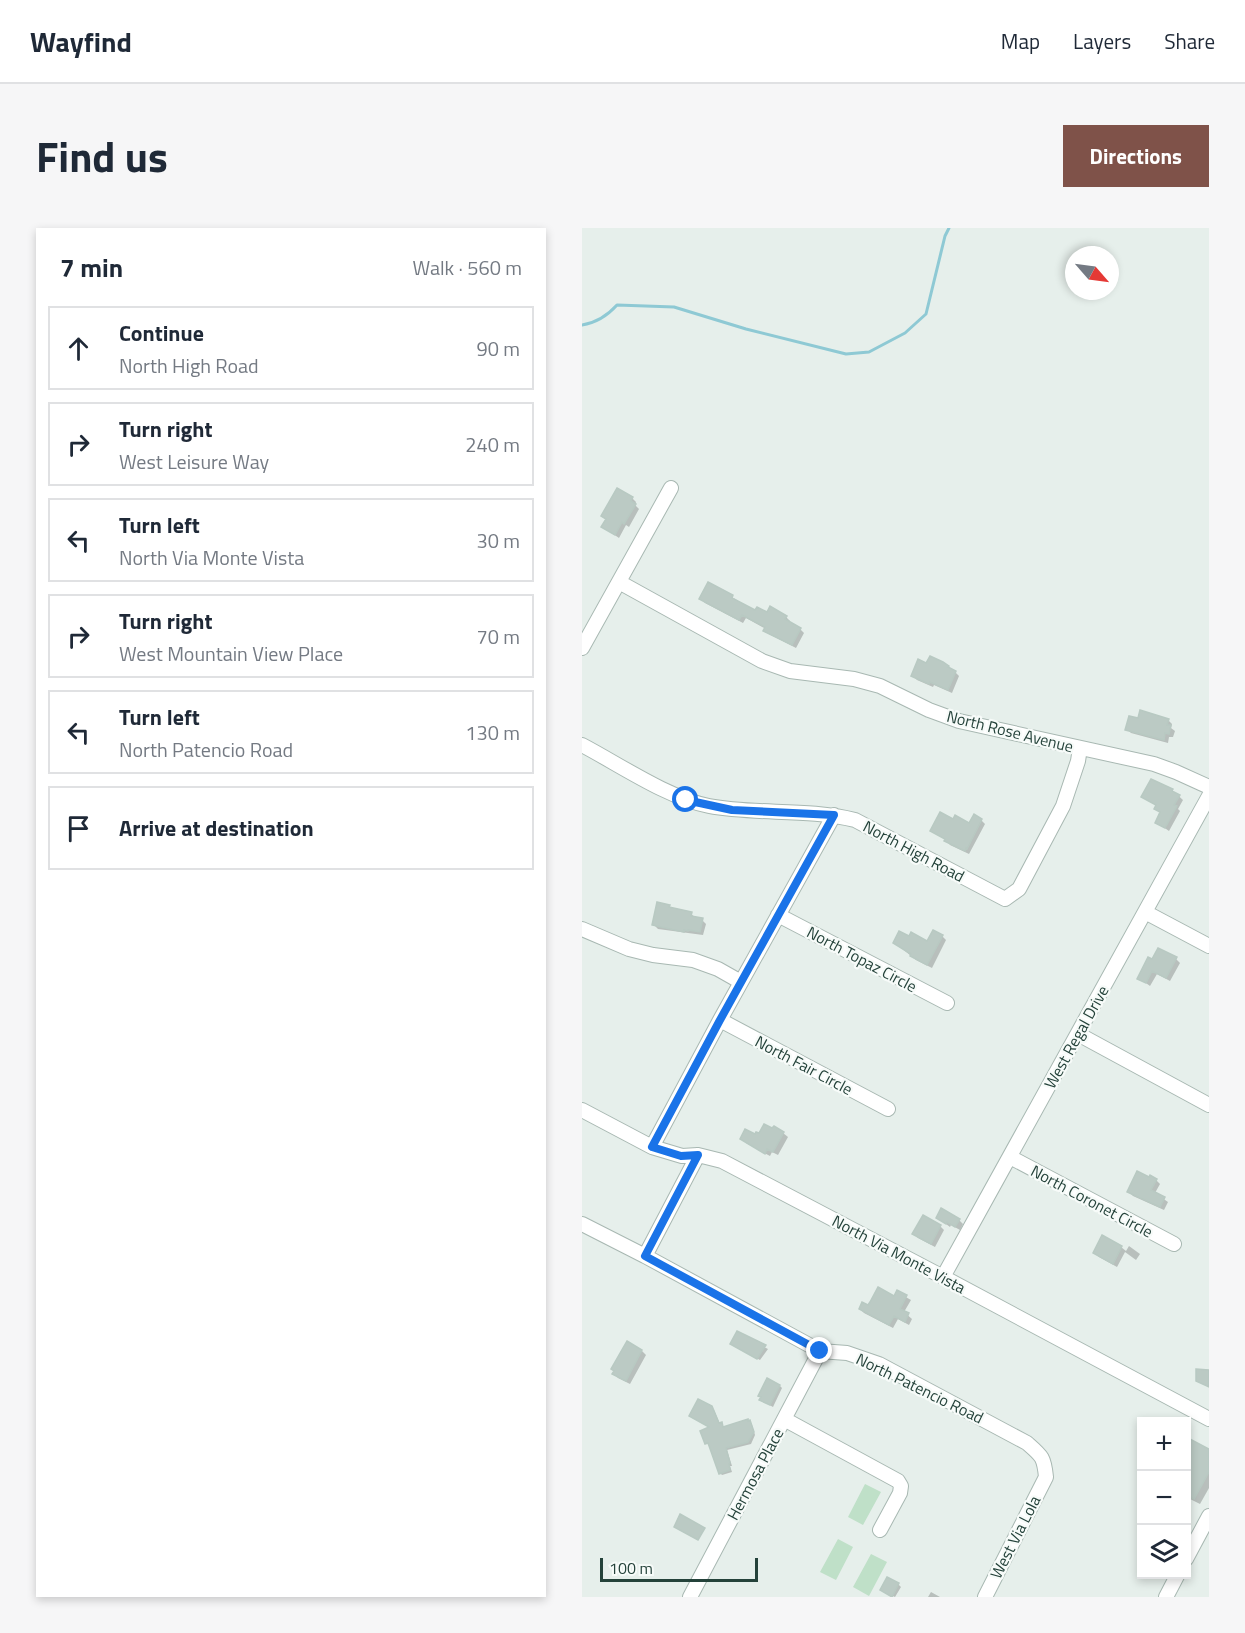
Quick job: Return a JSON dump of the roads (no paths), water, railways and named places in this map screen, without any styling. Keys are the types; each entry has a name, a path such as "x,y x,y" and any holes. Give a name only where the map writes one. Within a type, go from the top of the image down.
{"street":[{"path":"582,648 671,488"},
{"name":"North Rose Avenue","path":"619,582 762,661 790,671 854,679 880,686 929,710 958,721 1154,764 1209,787"},
{"name":"North High Road","path":"582,745 686,800 732,810 834,815 855,819 1005,898 1019,889 1063,806 1080,748"},
{"name":"West Regal Drive","path":"944,1277 1209,796"},
{"path":"652,1147 834,815"},
{"path":"1145,912 1209,946"},
{"name":"North Topaz Circle","path":"778,915 947,1003"},
{"path":"582,928 629,949 653,955 693,960 718,969 741,982"},
{"name":"North Fair Circle","path":"720,1020 888,1109"},
{"path":"1077,1034 1209,1105"},
{"name":"North Via Monte Vista","path":"582,1110 652,1147 681,1156 698,1155 722,1161 1209,1419"},
{"path":"645,1256 698,1155"},
{"name":"North Coronet Circle","path":"1010,1157 1174,1244"},
{"name":"North Patencio Road","path":"582,1224 820,1351 847,1353 879,1364 1027,1443 1044,1460 1046,1476"},
{"name":"Hermosa Place","path":"690,1597 820,1351"},
{"path":"784,1419 897,1481 901,1486 900,1493 880,1530"},
{"name":"West Via Lola","path":"985,1597 1046,1476"},
{"path":"1191,1550 1209,1516"},
{"path":"1166,1597 1176,1579"}],"waterway":[{"path":"582,325 601,318 617,305 674,307 746,329 846,354 869,352 905,333 926,314 949,228"}]}
